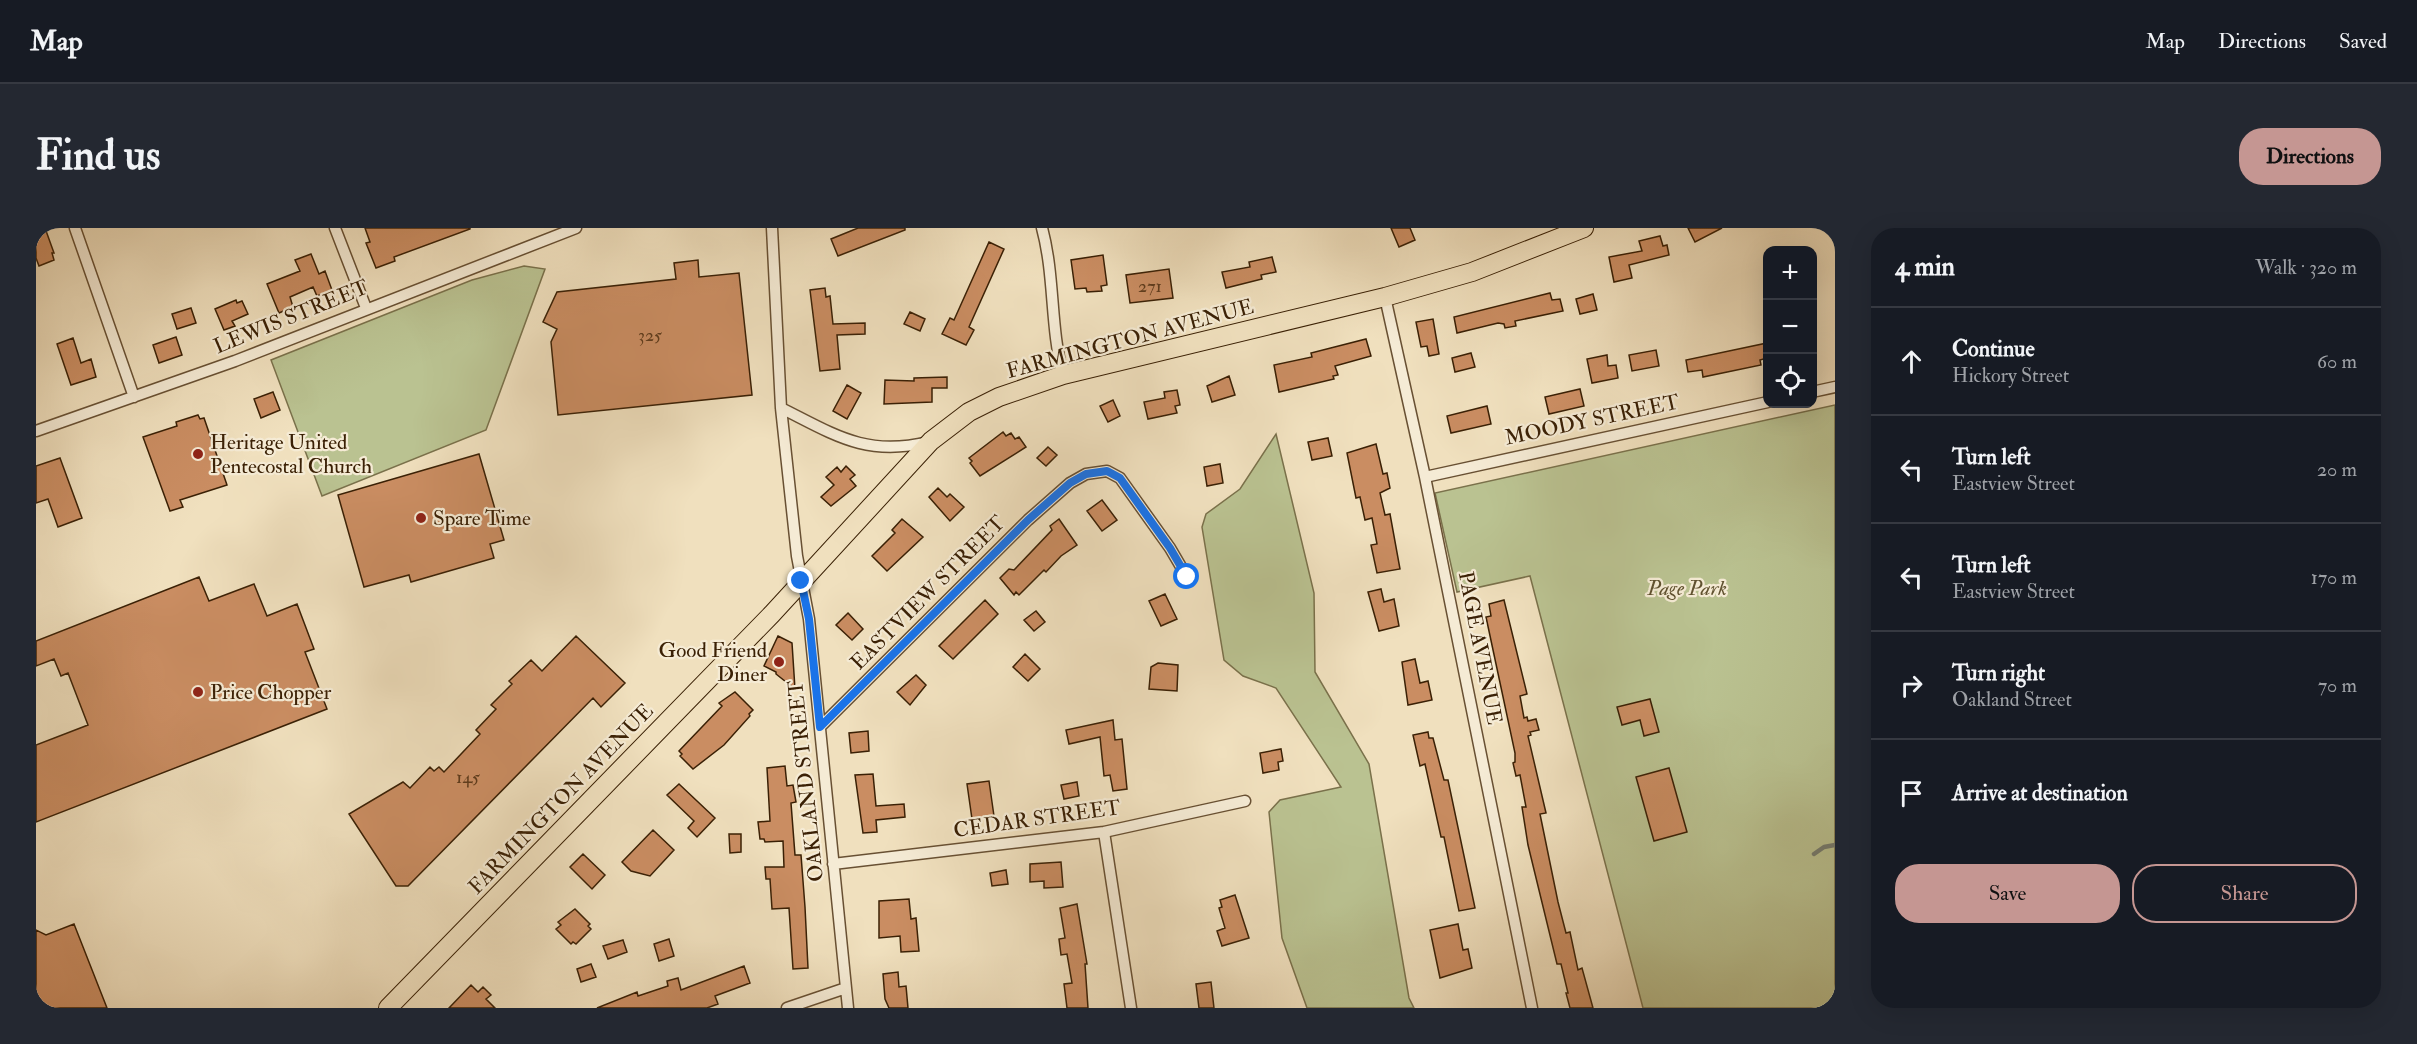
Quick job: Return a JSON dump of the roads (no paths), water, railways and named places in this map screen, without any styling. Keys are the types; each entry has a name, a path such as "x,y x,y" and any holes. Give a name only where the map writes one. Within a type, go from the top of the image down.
{"highway":[{"name":"FARMINGTON AVENUE","path":"388,1008 764,622 931,441 969,412 989,402 1063,375 1385,297 1472,272 1584,228"}],"street":[{"path":"75,228 134,397"},
{"path":"335,228 366,308"},
{"name":"LEWIS STREET","path":"36,431 235,361 558,231 576,228"},
{"name":"OAKLAND STREET","path":"772,228 781,408 801,581 809,619 848,1008"},
{"path":"1042,228 1047,247 1054,334 1063,375"},
{"name":"PAGE AVENUE","path":"1385,297 1425,477 1532,1008"},
{"path":"1817,391 1835,387"},
{"name":"MOODY STREET","path":"1425,477 1763,403"},
{"path":"781,408 838,437 868,447 906,447 931,441"},
{"name":"EASTVIEW STREET","path":"820,727 1028,520 1081,476 1099,471 1114,474 1126,485 1187,577"},
{"name":"CEDAR STREET","path":"833,864 1104,832 1245,801"},
{"path":"1104,832 1131,1008"},
{"path":"787,1008 846,988"}],"waterway":[{"path":"1814,854 1824,847 1835,845"}],"place":[{"name":"Heritage United Pentecostal Church","path":"198,454"},
{"name":"Spare Time","path":"421,518"},
{"name":"Good Friend Diner","path":"779,662"},
{"name":"Price Chopper","path":"198,692"}],"park label":[{"name":"Page Park","path":"1687,588"}]}
